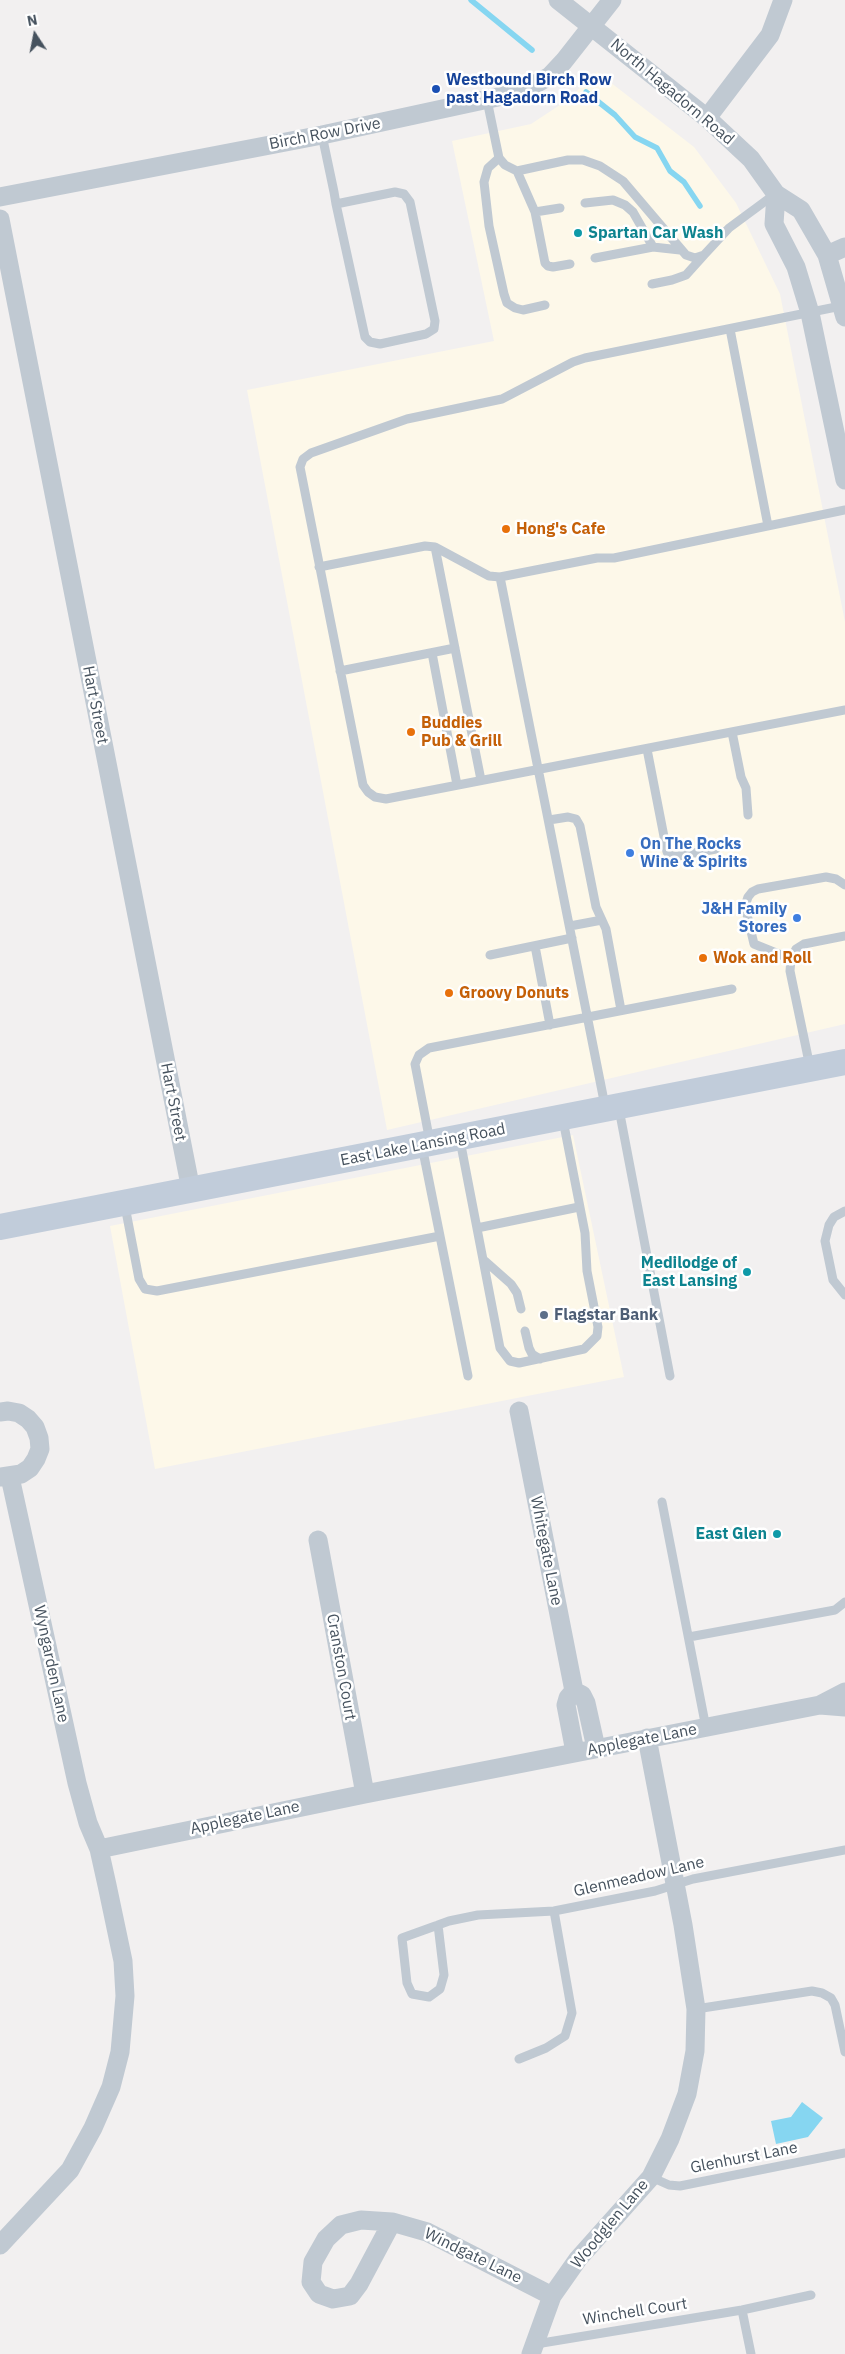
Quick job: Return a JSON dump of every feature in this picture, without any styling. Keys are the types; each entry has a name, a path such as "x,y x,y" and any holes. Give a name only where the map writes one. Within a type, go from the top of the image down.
{"main road":[{"name":"East Lake Lansing Road","path":"0,1227 845,1062"}],"street":[{"name":"North Hagadorn Road","path":"558,0 706,118 751,159 776,194 801,210 827,255 843,311"},
{"name":"Birch Row Drive","path":"0,197 322,135 487,100 530,87 550,76 612,0"},
{"path":"706,118 770,35 783,0"},
{"path":"776,194 774,224 796,267 810,313 845,480"},
{"name":"Hart Street","path":"0,219 191,1190"},
{"path":"827,255 845,247"},
{"name":"Whitegate Lane","path":"519,1411 574,1691"},
{"name":"Wyngarden Lane","path":"0,1412 19,1413 28,1419 35,1428 39,1438 40,1448 30,1468 21,1474 5,1477 77,1783 88,1824 100,1849"},
{"name":"Cranston Court","path":"318,1540 365,1794"},
{"name":"Whitegate Lane","path":"574,1691 582,1695 586,1702 596,1748"},
{"name":"Whitegate Lane","path":"574,1691 568,1698 566,1705 575,1752"},
{"name":"Applegate Lane","path":"820,1705 845,1692"},
{"name":"Applegate Lane","path":"100,1849 365,1794 820,1705 845,1707"},
{"name":"Woodglen Lane","path":"532,2349 552,2296 578,2259 651,2177 670,2139 686,2094 694,2051 696,2009 647,1738"},
{"path":"0,2245 70,2170 93,2128 111,2088 120,2052 125,1996 124,1961 100,1849"},
{"name":"Windgate Lane","path":"392,2222 360,2284 350,2296 333,2300 319,2294 311,2282 313,2262 326,2238 341,2225 361,2220 392,2222 427,2232 552,2296"}],"lane":[{"path":"487,100 499,158 505,165 517,171 568,160 584,160 600,166 623,181 680,250 686,255 695,258 704,255"},
{"path":"322,135 336,204 365,337 370,342 380,344 426,334 434,329 435,321 410,202 404,194 394,192 336,204"},
{"path":"499,158 488,168 484,182 489,226 504,294 507,303 514,308 523,310 545,305"},
{"path":"517,171 535,212 545,263 553,267 570,264"},
{"path":"652,284 686,275 729,228 776,194"},
{"path":"585,203 613,200 625,205 633,212 653,247"},
{"path":"535,212 560,208"},
{"path":"595,258 653,247 680,250"},
{"path":"843,311 810,313 585,358 573,362 502,399 402,421 311,453 304,459 300,467 363,785 375,797 386,799 845,710"},
{"path":"730,329 768,526"},
{"path":"319,567 425,546 435,548 489,576 500,577 597,558 614,558 845,510"},
{"path":"435,548 481,780"},
{"path":"500,577 588,1018 612,1108 670,1376"},
{"path":"340,671 455,648"},
{"path":"432,653 457,785"},
{"path":"732,732 741,777 746,788 748,815"},
{"path":"646,749 667,852 671,856 678,856 716,849"},
{"path":"549,820 568,817 576,819 580,826 596,907 606,929 622,1010"},
{"path":"790,959 754,944 745,906 748,897 758,889 826,877 836,879 845,885"},
{"path":"570,926 602,920"},
{"path":"810,1069 790,971 790,959 796,949 804,944 845,936"},
{"path":"490,955 572,938"},
{"path":"535,946 550,1024"},
{"path":"468,1376 445,1270 415,1064 419,1055 429,1048 732,989"},
{"path":"459,1138 500,1348 510,1361 518,1363 584,1349 597,1336 598,1327 587,1271 585,1233 563,1118"},
{"path":"124,1203 139,1279 145,1289 157,1291 440,1236"},
{"path":"477,1228 579,1208"},
{"path":"845,1211 834,1217 829,1225 825,1241 833,1280 845,1295"},
{"path":"484,1261 511,1284 517,1294 521,1309"},
{"path":"525,1331 532,1354 540,1358"},
{"path":"662,1502 706,1728"},
{"path":"689,1638 835,1610 845,1602"},
{"name":"Glenmeadow Lane","path":"438,1924 444,1975 440,1989 429,1997 412,1994 407,1983 402,1938 438,1924 478,1916 554,1911 655,1891 693,1879 845,1850"},
{"path":"519,2060 546,2048 565,2036 572,2012 554,1911"},
{"path":"696,2009 812,1991 822,1993 831,1998 835,2006 845,2052"},
{"name":"Glenhurst Lane","path":"651,2177 680,2186 845,2153"},
{"name":"Winchell Court","path":"532,2349 742,2310 811,2295"},
{"path":"742,2310 751,2354"}],"shaded area":[{"path":"597,72 694,147 736,203 780,294 845,622 845,1024 387,1130 247,390 494,341 452,141 531,124 566,101"},
{"path":"573,1135 624,1377 155,1469 110,1226"}],"water":[{"path":"802,2102 823,2118 808,2137 776,2144 771,2121 791,2117"}],"waterway":[{"path":"471,0 532,50"},
{"path":"586,92 615,115 635,137 657,148 670,171 684,182 700,206"}],"place":[{"name":"Westbound Birch Row past Hagadorn Road","path":"436,89"},
{"name":"Spartan Car Wash","path":"578,233"},
{"name":"Hong's Cafe","path":"506,529"},
{"name":"Buddies Pub & Grill","path":"411,732"},
{"name":"On The Rocks Wine & Spirits","path":"630,853"},
{"name":"J&H Family Stores","path":"797,918"},
{"name":"Wok and Roll","path":"703,958"},
{"name":"Groovy Donuts","path":"449,993"},
{"name":"Medilodge of East Lansing","path":"747,1272"},
{"name":"Flagstar Bank","path":"544,1315"},
{"name":"East Glen","path":"777,1534"}]}
